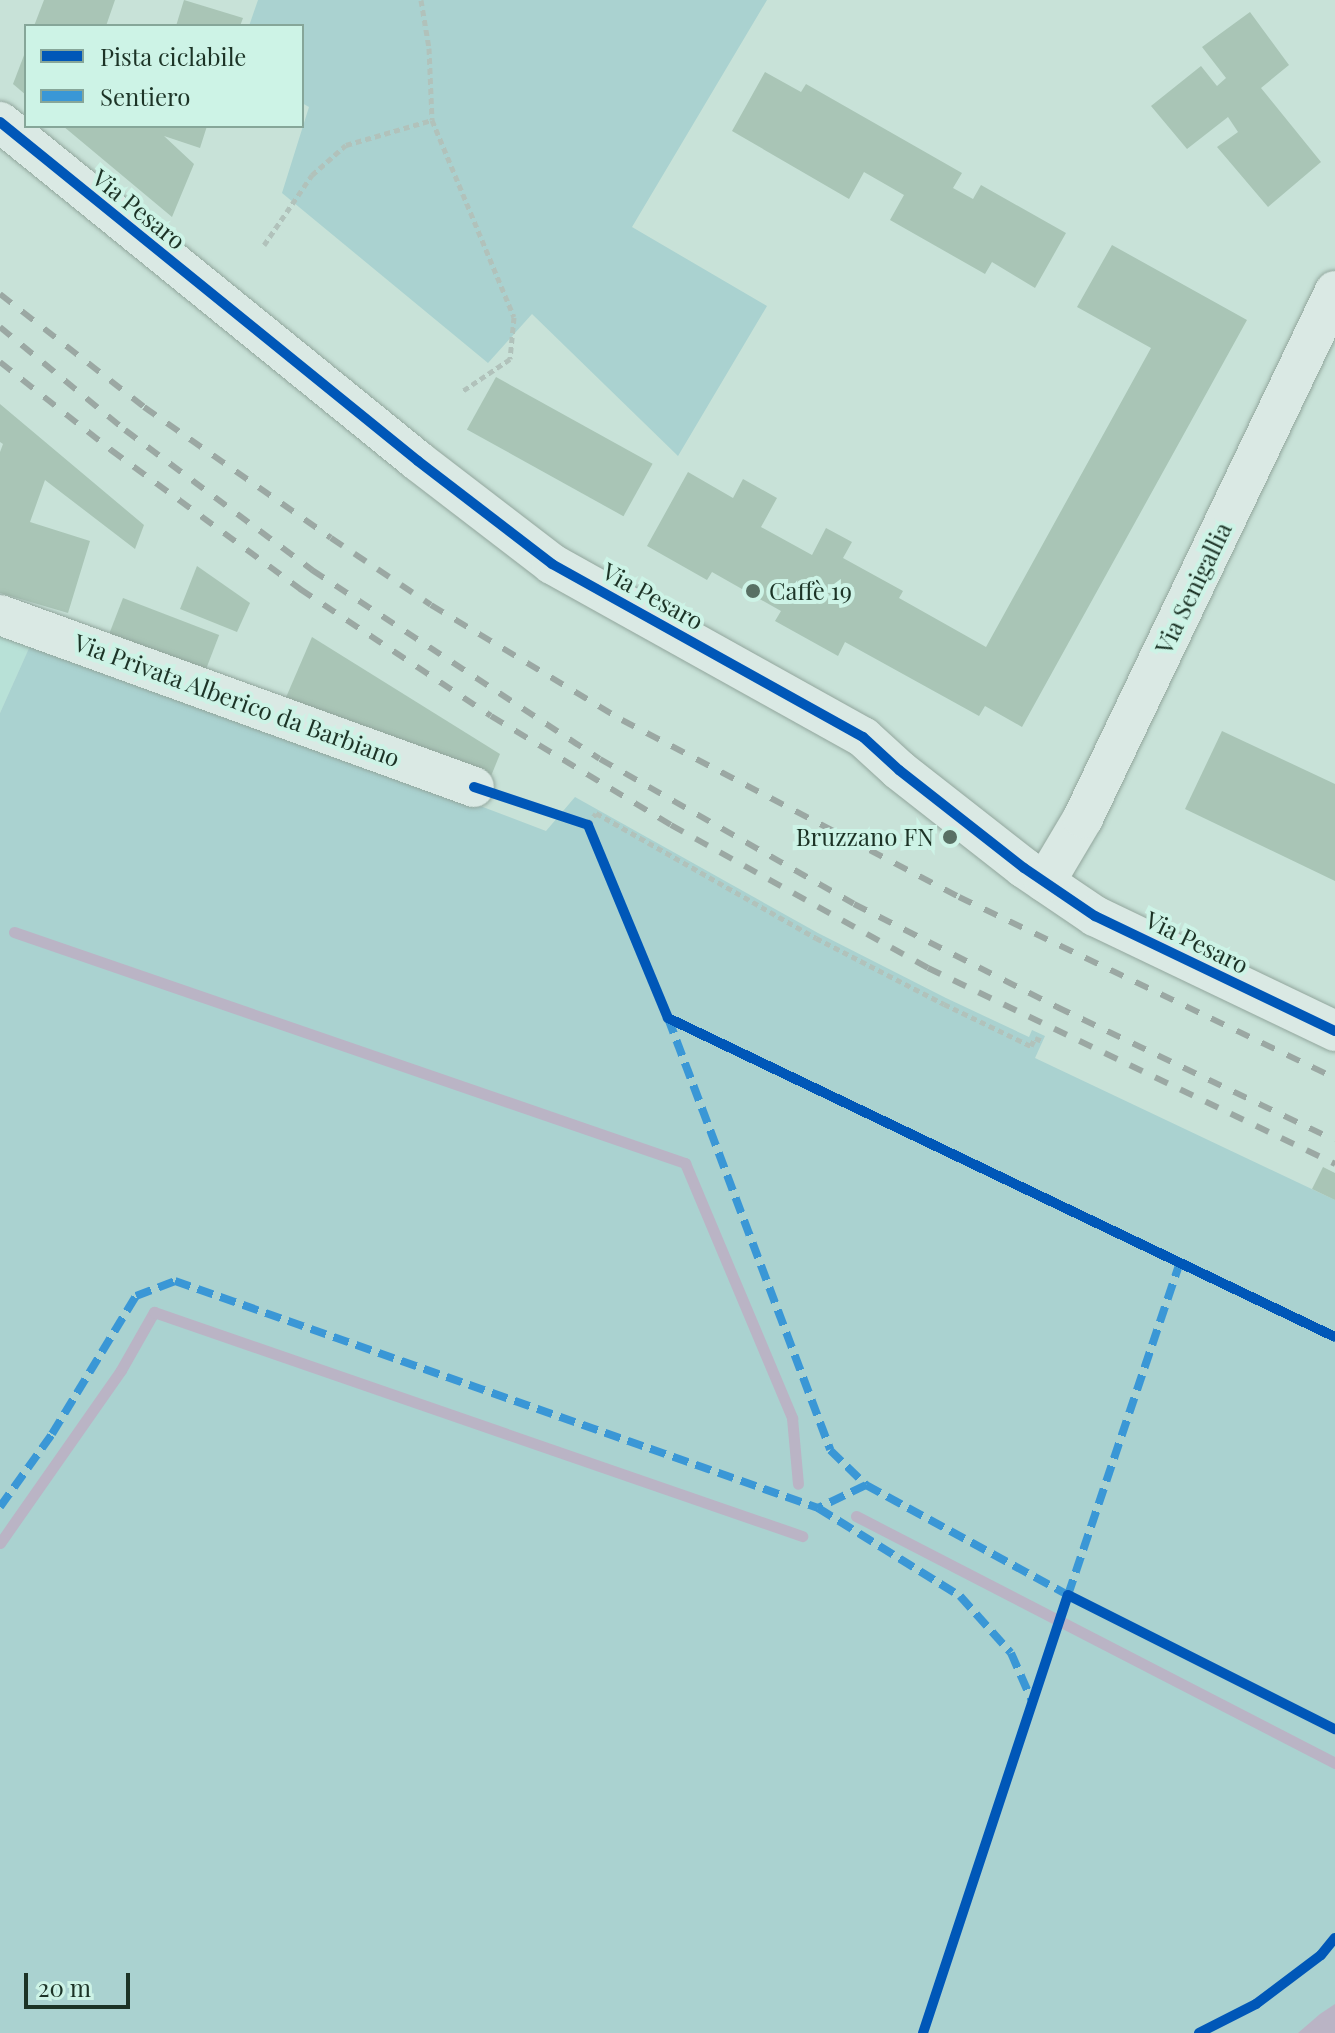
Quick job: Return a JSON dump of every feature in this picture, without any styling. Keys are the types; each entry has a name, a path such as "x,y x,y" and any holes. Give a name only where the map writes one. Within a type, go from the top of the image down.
{"street":[{"name":"Via Pesaro","path":"0,122 418,461 552,564 863,737 899,770 1045,882 1095,916 1335,1031"},
{"name":"Via Senigallia","path":"1045,882 1090,803 1335,291"},
{"name":"Via Privata Alberico da Barbiano","path":"0,615 474,787"}],"path":[{"path":"421,0 429,48 432,120 514,317 510,359 461,392"},
{"path":"264,245 312,175 346,145 432,120"},
{"path":"588,825 596,813 816,938 1031,1046 1035,1038 1042,1041"},
{"path":"574,820 588,825 594,839"}],"shaded area":[{"path":"258,0 767,0 632,227 767,306 678,456 532,314 488,363 282,193 309,107 304,104 304,24 250,24"},
{"path":"0,627 34,637 0,713"},
{"path":"34,637 546,831 575,797 818,933 1029,1037 1032,1030 1045,1036 1035,1058 1335,1200 1335,2033 0,2033 0,713"},
{"path":"1335,2004 1335,2033 1298,2033 1320,2014"}],"building":[{"path":"44,0 115,0 107,24 35,24"},
{"path":"184,0 243,18 241,24 177,24"},
{"path":"1250,12 1289,65 1261,88 1321,162 1268,207 1217,147 1238,132 1228,117 1187,149 1151,106 1201,66 1217,86 1226,78 1202,47"},
{"path":"24,55 24,93 13,84"},
{"path":"765,72 801,92 806,84 962,173 953,188 973,199 981,185 1066,233 1035,288 992,262 985,274 890,220 904,195 864,172 849,199 732,131"},
{"path":"65,128 206,128 200,148 164,136 194,164 172,217"},
{"path":"1112,245 1247,320 1022,727 985,706 979,716 845,642 838,656 775,621 781,611 712,572 707,580 647,546 688,472 733,498 743,479 777,498 761,527 812,555 826,528 852,542 843,558 903,591 899,598 986,647 1151,348 1077,307"},
{"path":"496,377 653,464 623,516 467,429"},
{"path":"0,404 144,525 135,549 45,480 30,522 90,541 68,613 0,593 0,452 3,444 0,442"},
{"path":"197,566 250,603 237,632 180,609"},
{"path":"123,598 219,635 204,673 108,636"},
{"path":"312,637 500,754 489,781 284,702"},
{"path":"1222,731 1335,784 1335,881 1185,809"},
{"path":"1323,1167 1335,1173 1335,1200 1312,1189"}],"waterway":[{"path":"14,932 685,1163 792,1418 798,1484"},
{"path":"0,1543 121,1370 154,1312 802,1536"},
{"path":"856,1516 1335,1763"}],"railway":[{"path":"0,294 144,407 331,538 431,605 622,720 959,897 1335,1078"},
{"path":"0,327 125,430 312,570 600,759 854,904 1057,1007 1335,1140"},
{"path":"0,362 111,450 300,589 491,716 671,825 928,968 1335,1164"}],"marked path":[{"path":"668,1018 830,1450 866,1485 1068,1595 1180,1263"},
{"path":"0,1507 52,1434 136,1296 175,1281 818,1508"},
{"path":"866,1485 818,1508 960,1596 1011,1653 1032,1701"}],"cycle path":[{"path":"0,122 418,461 552,564 863,737 899,770 1024,868 1095,916 1335,1031"},
{"path":"474,787 588,825 668,1018 1335,1337"},
{"path":"923,2033 1068,1595 1335,1729"},
{"path":"1199,2033 1256,2004 1321,1955 1335,1938"}],"place":[{"name":"Caffè 19","path":"753,591"},
{"name":"Bruzzano FN","path":"950,837"}]}
